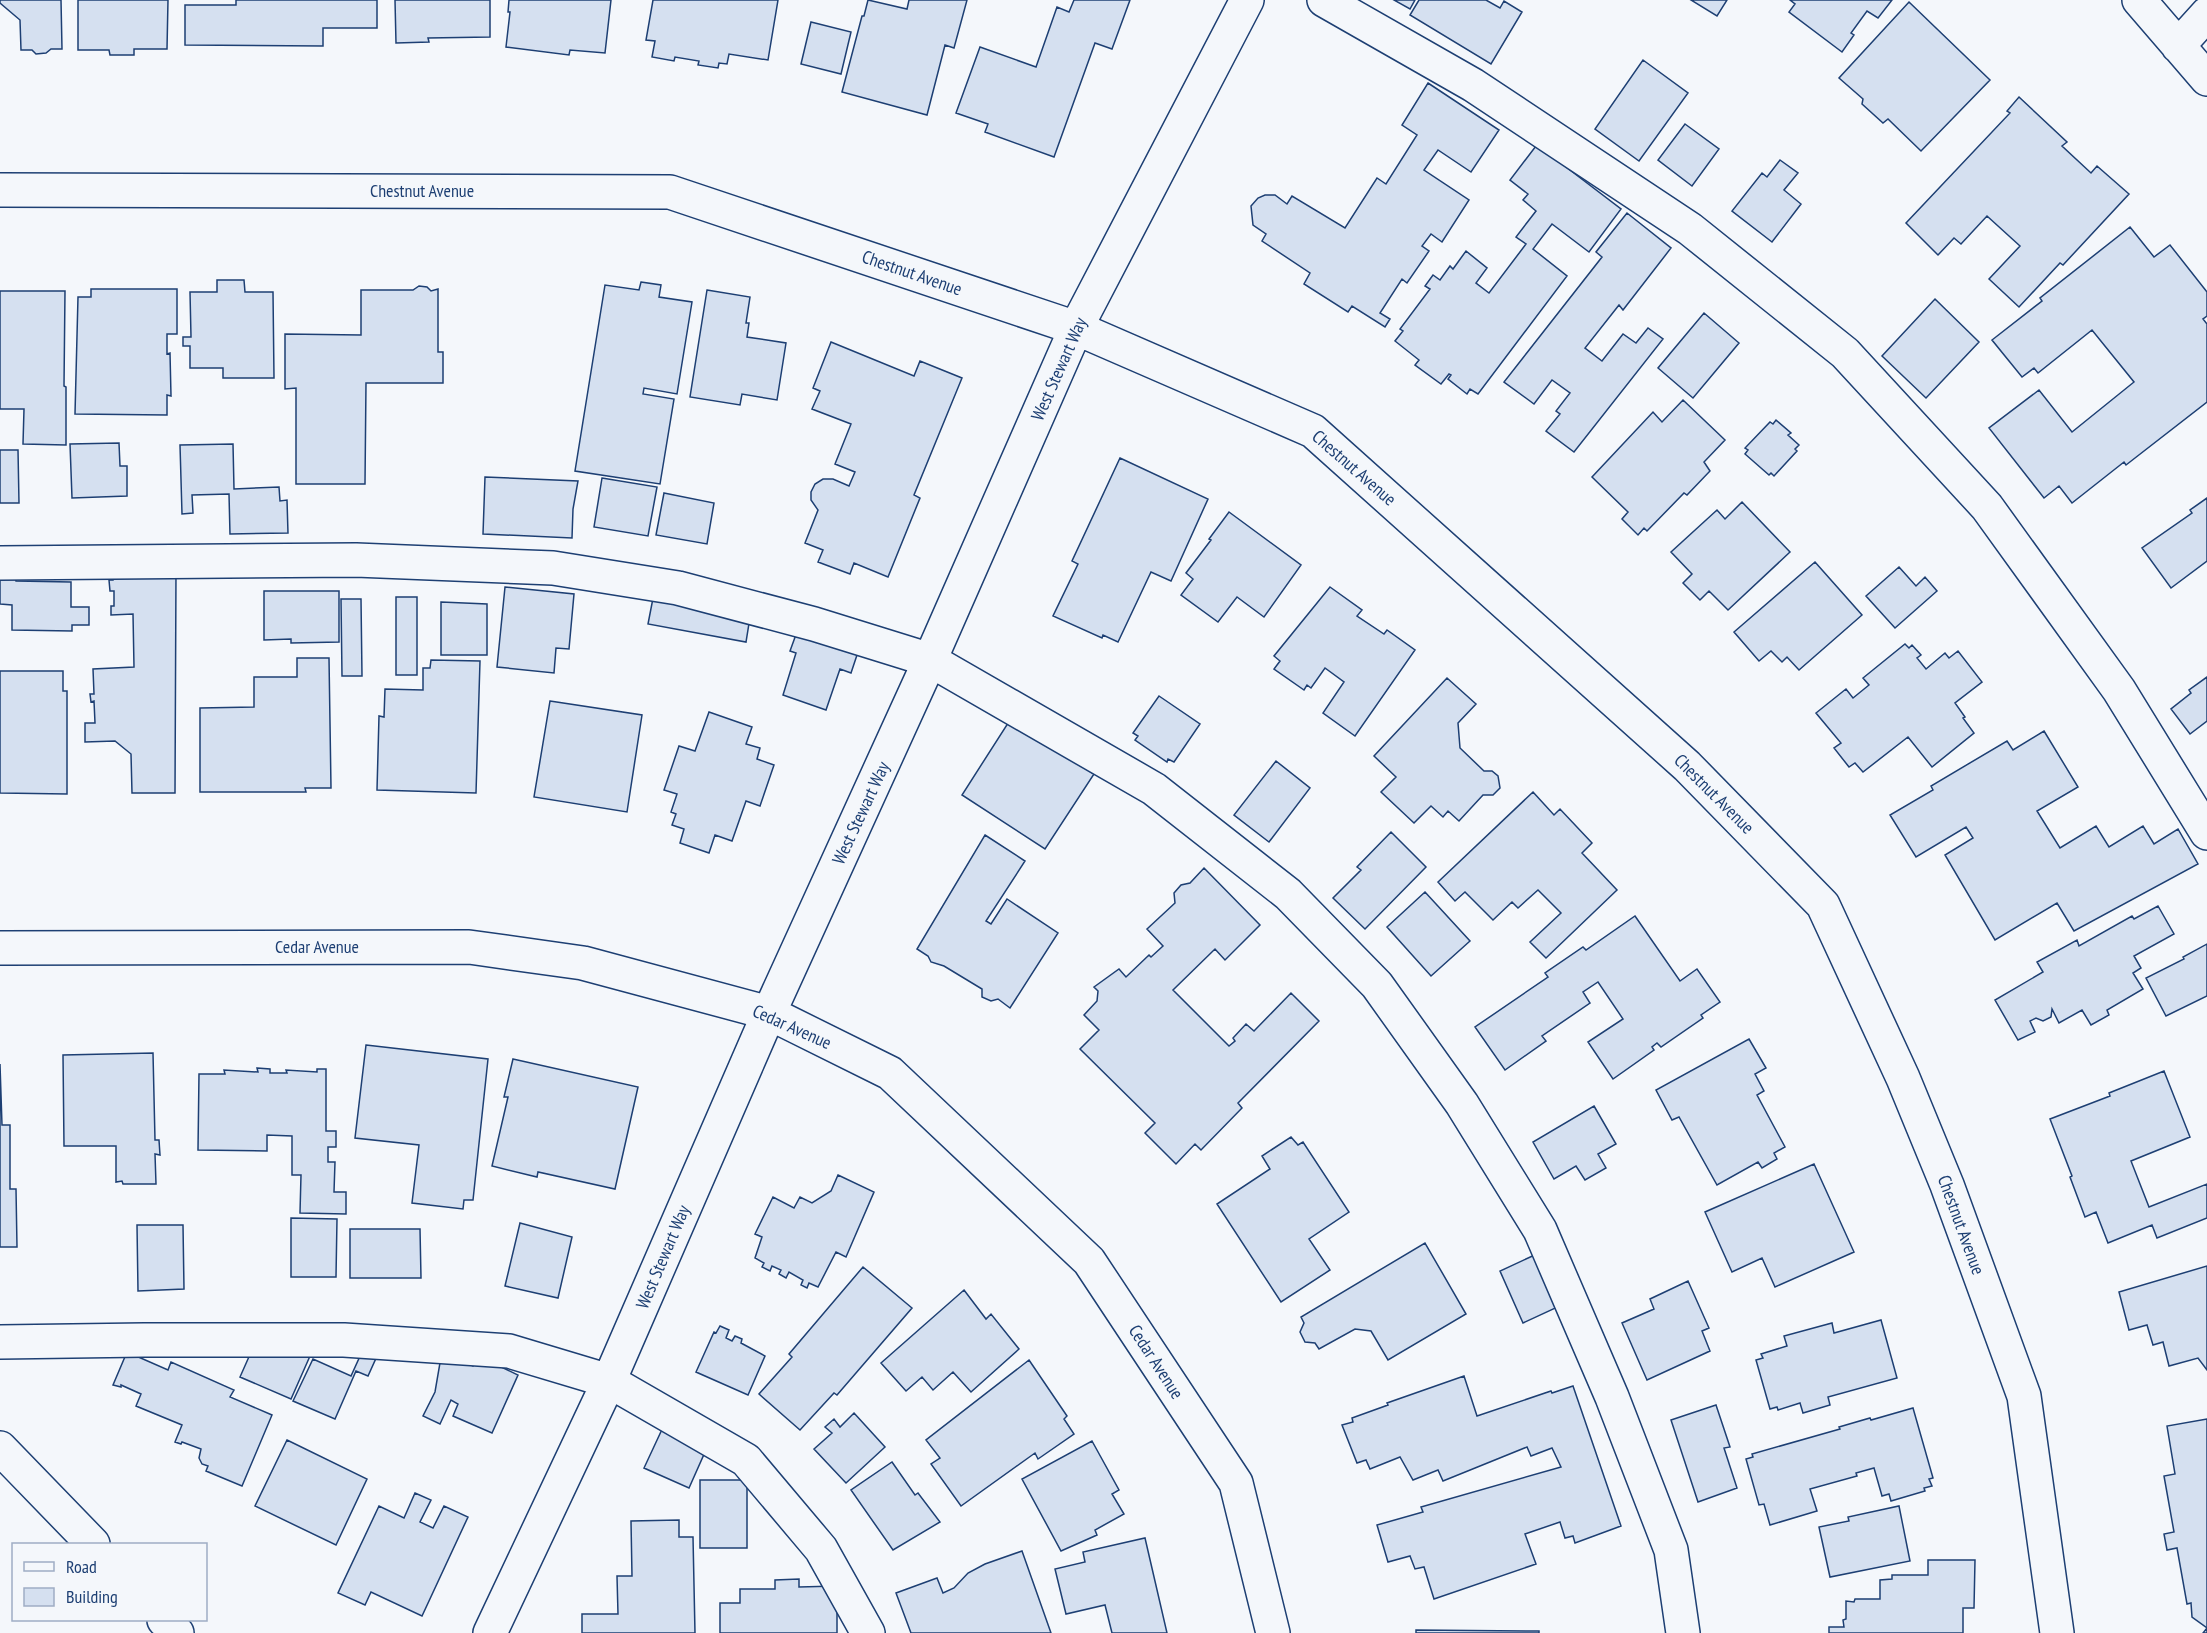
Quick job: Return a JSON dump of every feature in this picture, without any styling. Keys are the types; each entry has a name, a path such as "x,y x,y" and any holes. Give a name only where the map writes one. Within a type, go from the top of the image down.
{"street":[{"name":"West Stewart Way","path":"490,1633 609,1381 769,1013 930,660 1076,328 1247,0"},
{"path":"1324,0 1473,85 1690,229 1845,353 1987,507 2119,690 2207,833"},
{"path":"2139,0 2207,79"},
{"path":"2178,46 2207,14"},
{"name":"Chestnut Avenue","path":"0,190 670,192 1076,328 1313,431 1687,765 1823,905 1902,1078 1947,1185 2024,1395 2057,1633"},
{"path":"0,563 356,560 553,568 678,588 814,624 930,660 1154,789 1288,894 1377,985 1462,1104 1540,1230 1612,1397 1671,1550 1683,1633"},
{"name":"Cedar Avenue","path":"0,948 469,947 583,963 769,1013 890,1073 1089,1261 1236,1484 1272,1633"},
{"path":"0,1342 344,1340 509,1351 609,1381 746,1460 821,1549 868,1633"},
{"path":"0,1448 91,1543"},
{"path":"165,1621 177,1633"}],"building":[{"path":"0,0 61,0 62,49 51,49 46,53 36,54 32,50 21,50 20,20 0,3"},
{"path":"78,0 168,0 167,49 134,49 134,55 110,55 109,50 78,50"},
{"path":"236,0 377,0 377,28 323,28 323,46 185,45 185,5 236,5"},
{"path":"395,0 490,0 490,37 428,38 429,42 396,43"},
{"path":"509,0 611,0 605,53 570,50 569,55 506,47"},
{"path":"653,0 778,0 768,60 729,54 727,64 719,63 718,68 698,65 699,61 675,57 674,61 652,57 655,41 646,40"},
{"path":"868,0 907,9 909,0 967,0 954,48 945,45 927,115 842,92"},
{"path":"1074,0 1130,0 1112,49 1095,43 1054,157 985,132 988,124 956,113 980,47 1036,67 1057,7 1069,12"},
{"path":"1394,0 1415,0 1410,9"},
{"path":"1419,0 1486,0 1500,8 1504,1 1522,12 1491,64 1410,15"},
{"path":"1691,0 1727,0 1717,16"},
{"path":"1790,0 1892,0 1878,18 1867,11 1851,33 1854,35 1842,52 1789,12 1795,4"},
{"path":"1909,2 1990,80 1921,151 1888,119 1883,123 1862,104 1863,99 1839,78"},
{"path":"811,22 851,32 841,74 801,64"},
{"path":"1643,60 1688,93 1639,161 1595,129"},
{"path":"1428,83 1499,130 1471,172 1438,150 1424,170 1469,200 1442,242 1431,234 1422,246 1429,251 1407,283 1402,279 1380,313 1390,319 1385,327 1352,306 1348,312 1304,284 1310,273 1262,241 1266,234 1253,225 1251,206 1258,198 1265,195 1275,195 1287,204 1292,196 1345,228 1377,178 1386,184 1417,135 1402,125"},
{"path":"2019,97 2067,142 2062,146 2091,173 2097,166 2129,194 2063,265 2060,263 2019,307 1989,279 2020,246 1987,216 1961,244 1954,238 1938,255 1906,223 2010,113 2007,111"},
{"path":"1685,124 1719,149 1692,186 1658,160"},
{"path":"1539,142 1569,164 1566,167 1621,209 1589,252 1552,224 1533,249 1567,276 1478,394 1470,389 1467,394 1448,379 1451,375 1449,374 1441,384 1415,365 1419,360 1395,341 1403,331 1400,329 1430,289 1425,286 1433,275 1440,280 1450,266 1453,269 1466,251 1487,268 1476,283 1489,293 1526,244 1516,237 1536,211 1523,200 1528,194 1510,180"},
{"path":"1780,160 1798,173 1784,190 1801,204 1772,242 1732,211 1762,173 1767,177"},
{"path":"1627,213 1671,248 1623,310 1619,305 1585,348 1602,361 1623,334 1636,343 1648,328 1663,339 1574,452 1546,431 1560,414 1556,411 1570,393 1552,380 1534,404 1504,382 1602,257 1596,252"},
{"path":"2130,227 2154,257 2170,245 2207,292 2207,316 2203,319 2207,324 2207,402 2126,465 2124,462 2072,503 2059,486 2044,498 1989,428 2039,390 2072,432 2134,382 2092,330 2038,373 2034,368 2022,377 1992,340 2042,301 2040,298"},
{"path":"217,280 244,280 245,292 273,292 274,378 223,378 223,368 190,368 190,346 183,346 183,337 191,337 190,292 217,292"},
{"path":"641,282 661,285 659,297 692,302 677,394 644,388 643,394 674,399 660,484 575,471 605,285 639,290"},
{"path":"419,286 427,287 431,291 438,289 438,352 443,352 443,383 366,383 365,484 296,484 296,388 285,389 285,334 361,335 361,290 413,290"},
{"path":"91,289 177,289 177,334 167,334 171,396 167,395 167,415 75,414 78,297 91,297"},
{"path":"707,290 750,297 746,323 749,323 747,337 786,343 777,400 742,394 740,405 690,397"},
{"path":"0,291 65,291 66,445 23,444 24,409 0,409"},
{"path":"1935,299 1979,342 1926,398 1882,356"},
{"path":"1704,313 1739,343 1693,398 1658,368"},
{"path":"831,342 914,376 920,361 962,378 914,495 920,498 888,577 854,563 850,574 818,562 823,550 805,543 818,510 811,500 811,492 815,484 823,479 833,479 849,486 855,472 835,464 851,424 812,409 820,391 813,388"},
{"path":"1683,400 1725,440 1704,462 1710,471 1687,495 1684,493 1647,531 1644,528 1638,535 1622,519 1628,512 1592,477 1653,412 1662,422"},
{"path":"1776,420 1791,433 1788,435 1799,445 1795,449 1797,451 1774,476 1771,473 1769,475 1745,454 1748,450 1745,448 1770,422 1773,424"},
{"path":"119,443 120,466 127,466 127,496 72,498 70,444"},
{"path":"233,444 234,489 279,487 280,501 287,500 288,533 230,534 229,494 192,495 193,513 182,514 180,445"},
{"path":"0,450 18,450 19,503 0,503"},
{"path":"1120,458 1208,499 1171,581 1151,572 1118,642 1103,635 1102,638 1053,616 1078,564 1072,561"},
{"path":"485,477 578,481 573,509 572,538 483,534"},
{"path":"602,478 657,487 648,536 594,527"},
{"path":"664,493 714,503 707,544 656,535"},
{"path":"2207,498 2207,561 2171,588 2142,548 2192,513 2190,510"},
{"path":"1742,502 1790,552 1728,610 1709,591 1700,600 1683,583 1692,574 1671,552 1717,510 1725,519"},
{"path":"1229,512 1301,565 1264,617 1237,597 1218,622 1181,595 1193,579 1186,573"},
{"path":"1815,562 1862,615 1799,670 1787,657 1782,662 1771,651 1759,661 1734,632"},
{"path":"1899,567 1916,586 1925,577 1937,591 1895,628 1866,596"},
{"path":"0,571 15,571 16,581 71,582 71,607 89,607 89,625 72,625 72,631 12,630 12,605 0,604"},
{"path":"176,571 175,793 132,793 131,754 115,741 85,742 85,723 95,723 94,701 91,702 90,694 94,694 93,669 134,667 133,614 111,615 111,606 114,606 114,591 110,591 109,580 113,580 113,573"},
{"path":"505,587 574,594 569,649 556,648 554,673 497,667"},
{"path":"1330,587 1362,610 1357,616 1384,634 1387,630 1415,650 1355,736 1323,713 1344,682 1325,668 1311,688 1307,685 1304,690 1274,669 1280,661 1274,656"},
{"path":"264,591 339,591 339,642 291,643 291,639 264,640"},
{"path":"654,593 750,617 746,642 648,624"},
{"path":"396,597 417,597 417,675 396,675"},
{"path":"341,599 361,599 362,676 342,676"},
{"path":"441,602 487,604 487,655 441,655"},
{"path":"798,629 859,649 851,673 840,669 826,710 783,695 796,653 790,651"},
{"path":"1905,644 1909,648 1912,645 1921,655 1917,658 1926,669 1945,653 1949,658 1958,651 1982,682 1955,703 1974,733 1932,767 1908,737 1863,772 1855,763 1849,767 1834,748 1841,743 1816,713 1846,689 1853,698 1869,685 1863,678"},
{"path":"297,658 329,658 331,788 305,788 306,792 200,792 200,708 254,707 254,677 297,677"},
{"path":"431,660 480,661 476,793 377,790 379,716 384,717 385,689 423,690 423,668 430,668"},
{"path":"0,671 63,671 63,691 67,691 67,794 0,793"},
{"path":"2207,677 2207,721 2190,734 2171,709 2191,693 2189,690"},
{"path":"1447,678 1476,704 1458,723 1460,748 1484,771 1492,771 1498,776 1500,788 1493,795 1483,795 1459,821 1448,811 1443,817 1431,806 1414,823 1381,792 1396,777 1374,756"},
{"path":"1159,696 1200,724 1174,762 1168,759 1167,762 1135,740 1138,736 1133,733"},
{"path":"550,701 642,715 627,812 534,797"},
{"path":"709,712 752,727 746,744 760,748 757,759 774,765 760,806 746,801 732,841 715,835 709,853 680,843 684,829 672,825 676,814 671,812 677,794 664,790 679,746 695,751"},
{"path":"1010,720 1094,774 1045,849 962,795"},
{"path":"2044,731 2078,787 2037,811 2060,848 2096,826 2109,847 2143,826 2154,844 2178,829 2198,864 2074,931 2057,903 1995,940 1945,855 1973,838 1966,827 1916,857 1890,815 1933,790 1931,786 2007,741 2013,750"},
{"path":"1276,761 1310,788 1269,842 1234,815"},
{"path":"1533,792 1554,815 1560,809 1592,843 1582,853 1617,890 1546,958 1530,942 1561,913 1538,890 1518,908 1512,902 1493,920 1465,892 1455,901 1438,882"},
{"path":"1391,832 1426,867 1365,929 1333,898 1361,870 1357,867"},
{"path":"985,835 1025,861 986,921 991,924 1007,899 1058,933 1010,1008 998,999 991,1001 982,997 982,989 944,966 931,962 928,956 917,949"},
{"path":"1204,868 1260,925 1225,960 1215,949 1173,990 1229,1046 1246,1024 1254,1031 1291,993 1319,1021 1238,1103 1242,1108 1201,1150 1195,1144 1176,1164 1145,1133 1155,1123 1080,1049 1099,1030 1084,1015 1097,1001 1098,991 1094,987 1119,969 1126,977 1149,955 1151,957 1163,946 1147,929 1175,903 1174,893 1181,885 1190,883"},
{"path":"1425,892 1470,941 1431,976 1387,927"},
{"path":"2158,906 2174,934 2134,956 2141,968 2133,973 2143,989 2107,1010 2109,1015 2091,1025 2082,1010 2059,1023 2052,1009 2051,1017 2043,1021 2036,1018 2030,1021 2035,1032 2018,1040 1995,1000 2043,972 2037,962 2077,940 2079,946 2132,916 2134,919"},
{"path":"1635,916 1680,981 1697,969 1720,1002 1701,1015 1703,1018 1661,1047 1657,1043 1652,1047 1654,1050 1613,1079 1588,1042 1623,1019 1598,982 1583,992 1590,1003 1542,1036 1546,1041 1505,1070 1475,1027 1548,977 1545,973 1583,947 1586,950"},
{"path":"2207,944 2207,996 2166,1016 2146,978 2184,959 2183,957"},
{"path":"1749,1039 1766,1068 1755,1074 1764,1091 1757,1095 1785,1147 1774,1153 1777,1159 1762,1168 1758,1162 1717,1185 1679,1117 1672,1120 1656,1090"},
{"path":"366,1045 488,1059 473,1200 464,1200 463,1209 412,1203 419,1145 355,1138"},
{"path":"153,1053 155,1140 159,1140 160,1155 155,1154 156,1184 123,1184 122,1181 116,1182 116,1146 64,1146 63,1055"},
{"path":"513,1059 638,1087 615,1189 538,1172 537,1177 492,1166 508,1097 504,1097"},
{"path":"0,1064 2,1125 10,1125 10,1189 16,1189 17,1247 0,1247"},
{"path":"257,1068 270,1069 270,1073 287,1073 286,1070 317,1072 317,1069 326,1069 326,1131 336,1131 336,1147 328,1147 328,1162 335,1162 334,1192 346,1192 346,1214 300,1213 301,1175 292,1175 292,1136 267,1135 267,1151 198,1150 199,1074 225,1074 224,1070 258,1072"},
{"path":"2164,1071 2190,1137 2131,1161 2149,1207 2207,1184 2207,1218 2157,1238 2152,1225 2108,1243 2096,1212 2085,1217 2050,1119 2110,1096 2109,1093"},
{"path":"1594,1106 1616,1144 1598,1154 1606,1168 1585,1180 1576,1166 1554,1179 1533,1142"},
{"path":"1291,1137 1298,1145 1303,1142 1349,1212 1309,1239 1330,1270 1281,1302 1217,1204 1270,1169 1262,1156"},
{"path":"1814,1164 1854,1252 1775,1287 1762,1258 1732,1272 1705,1212"},
{"path":"838,1175 874,1192 846,1257 836,1252 818,1287 809,1283 807,1288 801,1285 803,1280 789,1272 786,1278 779,1274 781,1270 772,1266 770,1271 762,1267 764,1263 755,1258 762,1237 755,1234 773,1197 794,1208 800,1197 812,1203 831,1191"},
{"path":"291,1218 337,1219 336,1277 291,1277"},
{"path":"520,1223 572,1237 558,1298 505,1286"},
{"path":"137,1225 183,1225 184,1289 138,1291"},
{"path":"350,1229 420,1229 421,1278 350,1278"},
{"path":"1425,1243 1466,1314 1388,1360 1371,1331 1355,1329 1319,1349 1315,1343 1305,1342 1300,1332 1304,1323 1301,1317"},
{"path":"1539,1253 1562,1305 1523,1323 1500,1271"},
{"path":"2207,1266 2207,1370 2198,1358 2169,1366 2163,1342 2153,1345 2147,1325 2129,1330 2119,1292"},
{"path":"863,1267 912,1308 837,1395 834,1393 800,1430 759,1394 792,1357 789,1354"},
{"path":"1688,1281 1709,1328 1702,1331 1710,1351 1647,1380 1622,1323 1654,1309 1650,1299"},
{"path":"964,1290 986,1319 991,1314 1019,1349 971,1392 953,1372 933,1390 922,1377 906,1391 881,1363"},
{"path":"1881,1320 1897,1378 1828,1397 1830,1405 1803,1413 1800,1403 1778,1410 1777,1407 1770,1409 1756,1360 1763,1358 1761,1354 1787,1346 1784,1336 1832,1323 1834,1333"},
{"path":"720,1326 729,1330 726,1338 732,1341 735,1336 742,1339 741,1343 765,1356 748,1395 696,1372 714,1332 716,1333"},
{"path":"256,1341 310,1356 291,1399 240,1377"},
{"path":"366,1343 377,1356 368,1376 356,1371 335,1419 293,1401 313,1359 351,1376"},
{"path":"442,1351 473,1366 478,1356 518,1375 492,1433 453,1416 458,1404 451,1400 440,1424 423,1416 435,1392"},
{"path":"127,1352 168,1370 171,1362 234,1390 230,1397 272,1415 242,1486 206,1471 208,1466 202,1464 199,1458 201,1449 182,1442 181,1444 175,1442 182,1425 136,1406 141,1394 121,1385 121,1387 113,1385"},
{"path":"1029,1360 1067,1416 1064,1419 1074,1434 1038,1459 1035,1453 961,1506 931,1464 940,1458 926,1440"},
{"path":"1464,1376 1477,1416 1573,1386 1621,1526 1575,1543 1573,1536 1565,1538 1560,1522 1525,1534 1536,1564 1434,1599 1424,1567 1415,1569 1410,1556 1388,1562 1377,1525 1423,1512 1421,1507 1561,1467 1552,1448 1531,1456 1527,1447 1443,1481 1438,1470 1413,1480 1400,1457 1370,1469 1366,1460 1357,1463 1342,1425 1353,1422 1352,1418 1388,1405 1387,1403"},
{"path":"1716,1405 1730,1447 1724,1448 1737,1488 1698,1502 1671,1420"},
{"path":"1913,1408 1933,1478 1929,1479 1932,1486 1924,1488 1925,1491 1891,1501 1889,1494 1882,1496 1874,1468 1856,1473 1857,1476 1810,1489 1817,1511 1770,1525 1764,1504 1759,1505 1746,1459 1753,1457 1752,1454 1870,1418 1871,1420"},
{"path":"854,1413 885,1447 846,1483 814,1449 832,1433 825,1427 834,1419 840,1427"},
{"path":"2207,1419 2207,1628 2192,1617 2191,1603 2187,1604 2177,1548 2167,1550 2164,1534 2174,1532 2164,1476 2175,1474 2167,1426"},
{"path":"665,1423 709,1443 689,1488 644,1468"},
{"path":"287,1440 367,1479 336,1545 255,1506"},
{"path":"1092,1441 1119,1490 1112,1494 1124,1514 1095,1530 1097,1535 1061,1551 1022,1479"},
{"path":"892,1462 915,1495 918,1493 940,1522 893,1550 851,1490"},
{"path":"700,1480 747,1480 747,1548 700,1548"},
{"path":"415,1493 431,1500 420,1522 433,1528 444,1506 468,1517 422,1616 371,1592 365,1605 338,1593 379,1506 404,1518"},
{"path":"1899,1506 1910,1561 1830,1577 1819,1527 1849,1521 1848,1517"},
{"path":"679,1520 679,1537 693,1537 695,1633 582,1633 582,1614 618,1614 617,1576 632,1576 631,1521"},
{"path":"1145,1538 1167,1633 1112,1633 1105,1605 1066,1614 1055,1569 1085,1562 1083,1552"},
{"path":"1022,1551 1051,1633 911,1633 896,1593 937,1578 943,1593 954,1588 968,1573 985,1564"},
{"path":"1928,1560 1975,1560 1974,1608 1963,1608 1963,1633 1829,1633 1829,1627 1844,1627 1846,1601 1880,1599 1880,1580 1892,1579 1892,1575 1928,1575"},
{"path":"799,1579 799,1587 837,1586 837,1633 720,1633 720,1603 740,1603 740,1589 775,1589 775,1580"},
{"path":"1416,1630 1539,1631 1539,1633 1416,1633"}]}
